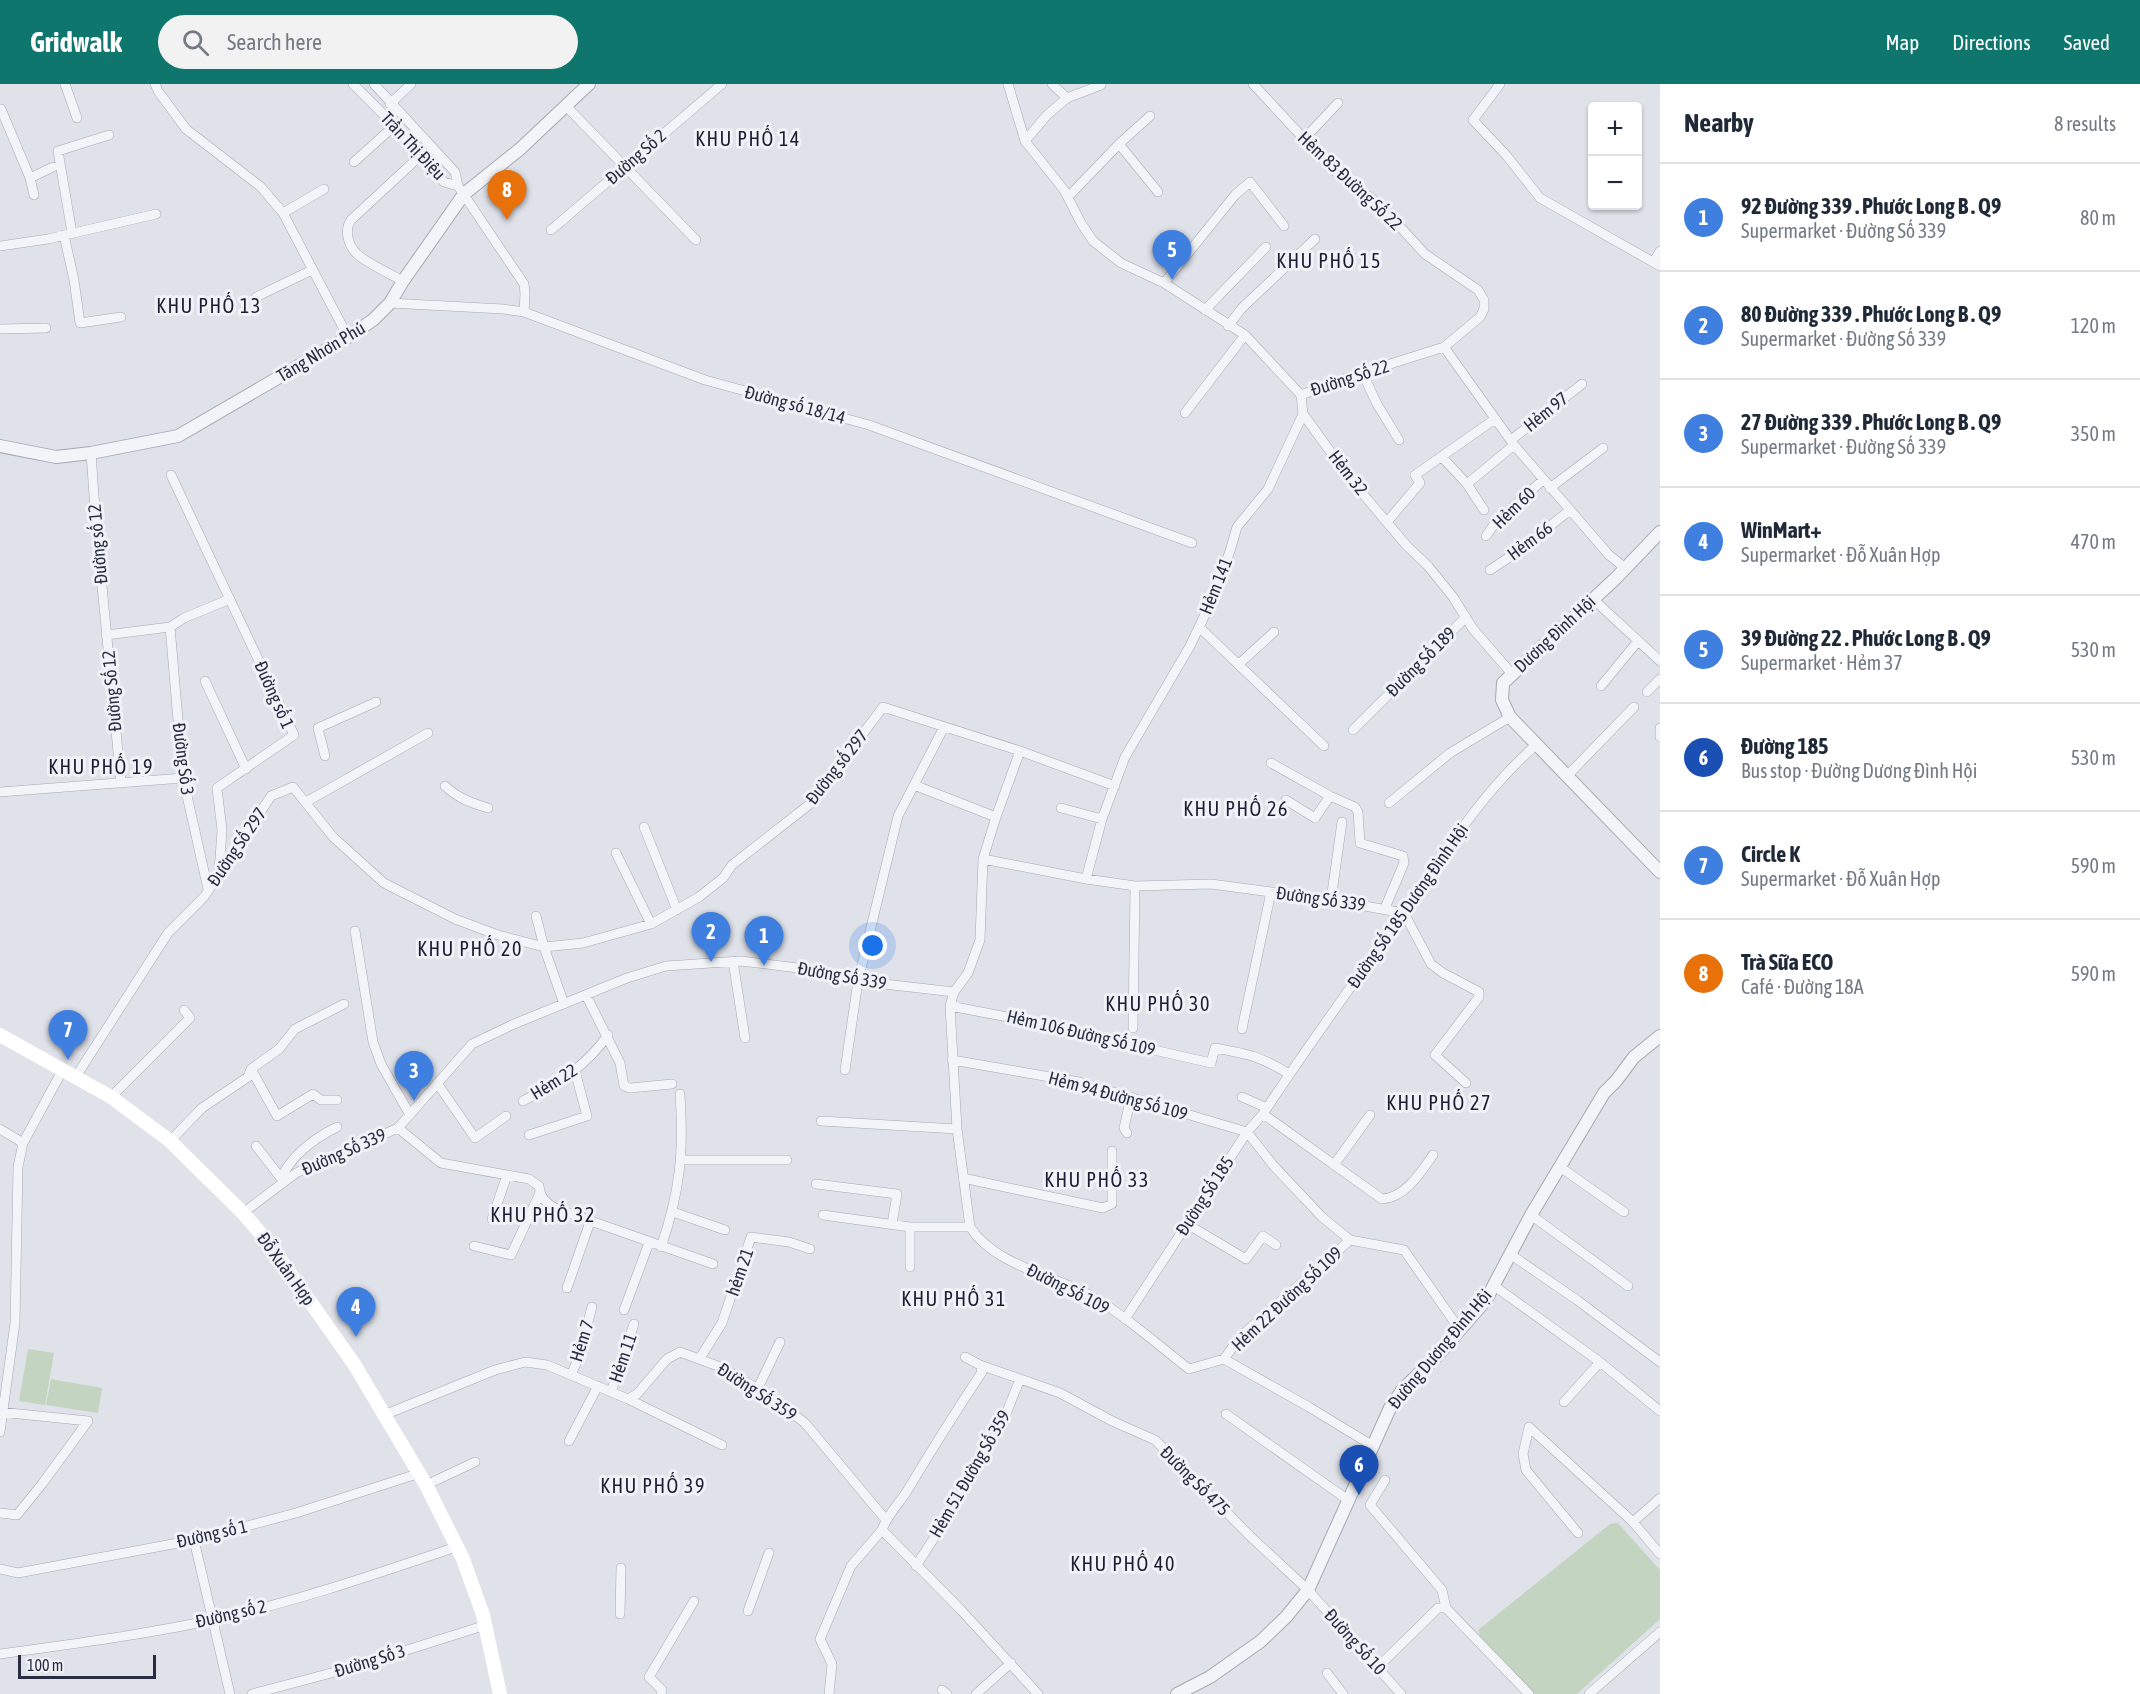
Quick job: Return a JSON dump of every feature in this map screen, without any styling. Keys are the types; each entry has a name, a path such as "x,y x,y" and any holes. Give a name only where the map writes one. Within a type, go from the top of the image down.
{"main road":[{"name":"Đỗ Xuân Hợp","path":"0,1035 111,1097 170,1141 268,1242 354,1364 423,1479 463,1559 486,1625 500,1694"}],"street":[{"path":"65,84 77,118"},
{"path":"155,84 186,129 261,187 283,213 348,337"},
{"name":"Trần Thị Điệu","path":"353,84 444,182 461,190"},
{"name":"Trần Thị Điệu","path":"374,84 455,172 461,190"},
{"path":"381,112 411,84"},
{"name":"Tăng Nhơn Phú","path":"0,446 56,457 91,453 178,436 348,337 373,320 390,303 461,190 520,149 589,84"},
{"name":"Đường Số 2","path":"551,230 722,84"},
{"name":"Đường Số 22","path":"1008,84 1025,141 1068,196 1093,241 1121,263 1164,283 1245,335 1301,395 1444,347"},
{"path":"1052,84 1067,99"},
{"name":"Hẻm 83 Đường Số 22","path":"1253,84 1332,169 1379,204 1425,254 1478,290 1484,300 1484,309 1480,317 1444,347"},
{"path":"1500,84 1473,120 1506,155 1538,196 1657,264 1660,251"},
{"path":"1025,141 1047,115 1067,99 1101,85"},
{"path":"1304,139 1338,103"},
{"path":"566,105 696,240"},
{"path":"1,109 30,178 34,195"},
{"path":"1068,196 1150,116"},
{"path":"354,162 394,126"},
{"path":"109,135 58,151 80,323 121,317"},
{"path":"1119,144 1158,192"},
{"path":"403,281 357,255 347,235 347,227 351,220 420,156"},
{"path":"30,178 53,167"},
{"path":"1164,283 1235,195 1250,182 1284,225"},
{"path":"283,213 324,189"},
{"path":"461,190 524,284 524,312"},
{"path":"0,246 68,234 156,214"},
{"path":"1228,326 1242,308 1315,239"},
{"path":"1205,310 1266,247"},
{"path":"256,297 312,270"},
{"name":"Đường số 18/14","path":"390,303 524,312 705,380 869,425 1192,543"},
{"path":"0,329 46,328"},
{"path":"1185,413 1245,335"},
{"path":"1444,347 1512,443 1609,555 1624,568"},
{"path":"1363,374 1377,404 1399,440"},
{"name":"Hẻm 97","path":"1467,484 1582,384"},
{"path":"1301,395 1303,414"},
{"name":"Hẻm 32","path":"1303,414 1352,480 1407,546"},
{"name":"Hẻm 141","path":"1086,879 1102,819 1125,757 1199,627 1212,600 1237,527 1268,489 1303,414"},
{"path":"1387,522 1420,483 1415,475 1495,419"},
{"name":"Hẻm 60","path":"1486,536 1495,523 1547,484 1603,448"},
{"name":"Đường số 12","path":"91,453 106,635"},
{"path":"1442,456 1467,484 1484,510"},
{"name":"Đường số 1","path":"171,475 294,735 217,788 222,830 219,874"},
{"name":"Hẻm 66","path":"1490,570 1520,550 1570,510"},
{"name":"Dương Đình Hội","path":"1660,532 1593,599 1503,683 1502,700 1510,717 1660,872"},
{"name":"Đường Số 189","path":"1407,546 1428,566 1453,597 1473,630 1512,674"},
{"path":"106,635 170,627 184,618 230,599"},
{"path":"1593,599 1660,661"},
{"name":"Đường Số 189","path":"1353,730 1466,617"},
{"name":"Đường Số 3","path":"170,627 183,778 208,889"},
{"path":"1199,627 1324,746"},
{"path":"1239,664 1274,632"},
{"name":"Đường Số 12","path":"106,635 121,783"},
{"path":"1601,686 1638,641"},
{"path":"1647,692 1660,679"},
{"path":"205,681 246,769"},
{"path":"325,756 318,728 376,702"},
{"name":"Đường số 297","path":"544,947 583,943 651,924 699,897 723,878 732,865 810,804 883,707 1020,751 1115,786"},
{"path":"1568,775 1634,707"},
{"path":"1389,803 1450,753 1510,717"},
{"path":"845,1070 858,981 898,816 944,727"},
{"path":"1660,728 1660,737"},
{"path":"306,802 428,733"},
{"name":"Đường Số 185 Dương Đình Hội","path":"1289,1074 1487,794 1511,767 1536,745"},
{"path":"823,1215 910,1227 970,1227 957,1129 950,1006 954,992 968,973 980,940 984,859 996,817 1020,751"},
{"path":"1271,763 1330,796 1355,807 1358,812 1360,843 1399,854 1405,859 1385,908"},
{"path":"0,792 183,778"},
{"path":"914,785 996,817"},
{"path":"445,786 459,798 488,808"},
{"name":"Đường Số 297","path":"0,1432 15,1323 18,1167 23,1143 168,933 204,897 271,796 293,787 333,837 384,883 455,919 498,935 544,947"},
{"path":"1286,800 1315,818 1330,796"},
{"path":"1061,808 1102,819"},
{"path":"1331,900 1342,822"},
{"path":"644,827 677,910"},
{"path":"616,854 651,924"},
{"name":"Đường Số 339","path":"984,859 1086,879 1136,886 1211,884 1385,908 1404,913"},
{"path":"1133,1028 1136,886"},
{"path":"1242,1029 1271,892"},
{"path":"1404,913 1431,964 1479,992 1479,998 1435,1055 1466,1083"},
{"path":"536,916 564,1004"},
{"path":"355,931 373,1042 381,1064 410,1114"},
{"path":"733,961 745,1038"},
{"name":"Đường Số 339","path":"243,1214 283,1180 398,1128 472,1044 627,978 666,966 733,961 806,969 858,981 954,992"},
{"path":"586,994 620,1063 624,1086 630,1088 672,1084"},
{"path":"170,1141 202,1108 248,1077 251,1069 279,1049 295,1029 344,1004"},
{"name":"Hẻm 106 Đường Số 109","path":"950,1006 1023,1020 1211,1063 1215,1048 1255,1056 1289,1074"},
{"path":"111,1097 190,1018 184,1010"},
{"name":"Hẻm 22","path":"523,1101 575,1071 597,1051 608,1035"},
{"name":"Đường Dương Đình Hội","path":"1308,1590 1390,1408 1403,1389 1438,1355 1486,1300 1531,1215 1604,1093 1634,1057 1660,1036"},
{"name":"Hẻm 94 Đường Số 109","path":"952,1060 1079,1082 1247,1132"},
{"path":"251,1069 277,1116 313,1094 321,1100 338,1100"},
{"path":"529,1136 587,1116 575,1071"},
{"name":"Đường Số 185","path":"1125,1319 1247,1132 1265,1111 1289,1074"},
{"path":"437,1083 475,1138 506,1116"},
{"path":"661,1247 673,1212 681,1160 683,1136 680,1094"},
{"path":"1127,1133 1124,1128 1131,1097"},
{"path":"1242,1097 1265,1111 1382,1199 1390,1199 1415,1181 1433,1155"},
{"path":"1334,1165 1370,1115"},
{"path":"821,1121 957,1129"},
{"path":"256,1146 283,1180 297,1154 337,1127"},
{"path":"398,1128 441,1163 530,1179 536,1182 540,1193 552,1206 590,1222 713,1264"},
{"path":"0,1129 23,1143"},
{"path":"1247,1132 1273,1165 1322,1217 1350,1240 1404,1250 1460,1330"},
{"path":"963,1178 1103,1208 1112,1204 1112,1151"},
{"path":"681,1160 788,1160"},
{"path":"1560,1167 1624,1212"},
{"path":"492,1219 507,1175"},
{"path":"816,1184 897,1194 892,1224"},
{"path":"474,1246 511,1255 540,1193"},
{"path":"673,1212 725,1230"},
{"path":"1531,1215 1628,1286"},
{"path":"567,1288 590,1222"},
{"path":"1187,1224 1245,1259 1263,1236 1276,1245"},
{"path":"910,1227 910,1267"},
{"name":"Đường Số 109","path":"970,1227 978,1240 991,1249 1092,1297 1125,1319 1189,1369 1224,1359"},
{"name":"hẻm 21","path":"700,1358 722,1323 751,1238 789,1242 810,1249"},
{"name":"Hẻm 22 Đường Số 109","path":"1224,1359 1240,1337 1350,1240"},
{"path":"624,1310 649,1243"},
{"path":"1510,1254 1577,1300 1660,1362"},
{"path":"1494,1285 1600,1362 1660,1411"},
{"name":"Hẻm 7","path":"571,1375 578,1359 592,1307"},
{"name":"Hẻm 11","path":"611,1392 634,1324"},
{"path":"758,1388 780,1342"},
{"name":"Đường Số 359","path":"628,1399 637,1394 667,1359 680,1352 723,1368 758,1388 805,1423 886,1520"},
{"name":"Đường Số 475","path":"965,1357 980,1365 1060,1393 1112,1421 1155,1440 1250,1536 1308,1590"},
{"path":"1224,1359 1373,1446"},
{"path":"384,1414 495,1370 525,1362 548,1365 598,1386 722,1445"},
{"path":"1564,1402 1600,1362"},
{"path":"830,1694 832,1664 820,1639 851,1566 882,1530 886,1520 982,1372 980,1365"},
{"name":"Hẻm 51 Đường Số 359","path":"916,1566 959,1499 996,1433 1020,1379"},
{"path":"568,1441 598,1386"},
{"path":"0,1513 17,1515 88,1421 2,1412"},
{"path":"1226,1414 1348,1500"},
{"path":"1578,1533 1526,1470 1523,1454 1529,1427 1633,1522 1660,1554"},
{"name":"Đường số 1","path":"0,1569 18,1573 194,1540 423,1479 475,1462"},
{"path":"1384,1480 1370,1505 1442,1590 1446,1608 1528,1694"},
{"path":"1633,1522 1660,1498"},
{"path":"882,1530 1011,1663 1038,1694"},
{"path":"194,1540 230,1694"},
{"name":"Đường số 2","path":"0,1654 212,1620 328,1590 456,1547"},
{"path":"748,1611 769,1553"},
{"path":"620,1614 621,1568"},
{"path":"1178,1694 1210,1677 1261,1641 1286,1617 1308,1590"},
{"name":"Đường Số 10","path":"1308,1590 1401,1694"},
{"path":"661,1694 662,1690 649,1677 694,1601"},
{"path":"1377,1668 1438,1608 1446,1608"},
{"name":"Đường Số 3","path":"252,1694 350,1668 486,1625"},
{"path":"1589,1694 1660,1632"},
{"path":"976,1694 1011,1663"},
{"path":"1327,1673 1343,1694"}],"green space":[{"path":"28,1349 54,1353 45,1405 19,1401"},
{"path":"51,1379 102,1388 98,1413 46,1405"},
{"path":"1618,1523 1660,1570 1660,1619 1577,1694 1535,1694 1480,1636 1478,1630 1610,1524"}],"place":[{"name":"Trà Sữa ECO","path":"507,220"},
{"name":"39 Đường 22 . Phước Long B . Q9","path":"1172,280"},
{"name":"80 Đường 339 . Phước Long B . Q9","path":"711,962"},
{"name":"92 Đường 339 . Phước Long B . Q9","path":"764,966"},
{"name":"Circle K","path":"68,1060"},
{"name":"27 Đường 339 . Phước Long B . Q9","path":"414,1101"},
{"name":"WinMart+","path":"356,1337"},
{"name":"Đường 185","path":"1359,1495"}],"district":[{"name":"KHU PHỐ 14","path":"748,139"},
{"name":"KHU PHỐ 15","path":"1329,261"},
{"name":"KHU PHỐ 13","path":"209,306"},
{"name":"KHU PHỐ 19","path":"101,767"},
{"name":"KHU PHỐ 26","path":"1236,809"},
{"name":"KHU PHỐ 20","path":"470,949"},
{"name":"KHU PHỐ 30","path":"1158,1004"},
{"name":"KHU PHỐ 27","path":"1439,1103"},
{"name":"KHU PHỐ 33","path":"1097,1180"},
{"name":"KHU PHỐ 32","path":"543,1215"},
{"name":"KHU PHỐ 31","path":"954,1299"},
{"name":"KHU PHỐ 39","path":"653,1486"},
{"name":"KHU PHỐ 40","path":"1123,1564"}]}
